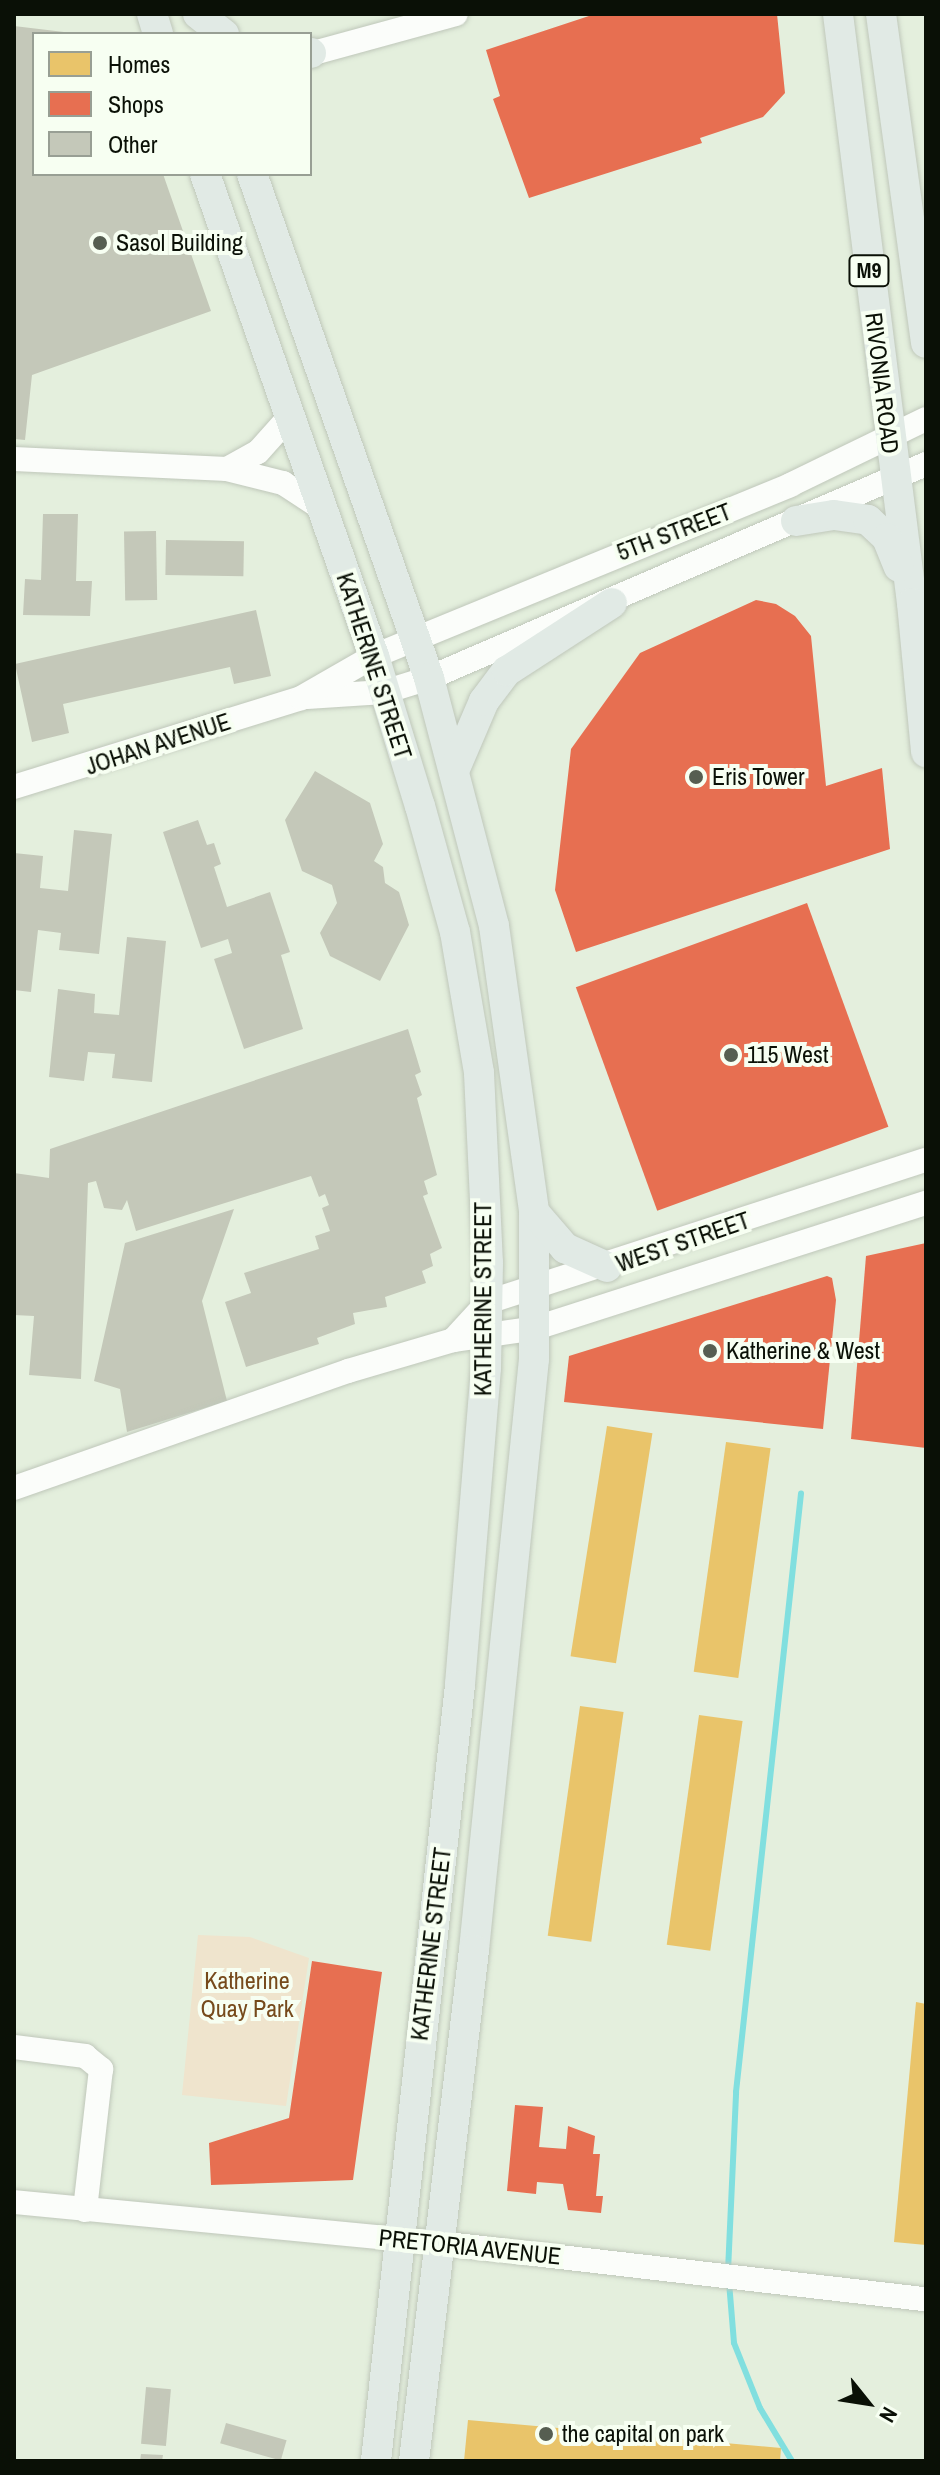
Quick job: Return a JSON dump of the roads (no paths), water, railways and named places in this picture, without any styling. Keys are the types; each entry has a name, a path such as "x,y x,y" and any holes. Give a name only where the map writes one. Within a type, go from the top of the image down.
{"main road":[{"path":"197,14 221,32"},
{"name":"RIVONIA ROAD","path":"838,14 888,438 912,603 926,752"},
{"path":"849,104 865,83 874,14"},
{"name":"RIVONIA ROAD","path":"881,14 926,343"},
{"name":"KATHERINE STREET","path":"206,176 291,415 318,506 374,656 455,932 473,1026 488,1302 487,1339 460,1685 396,2239 376,2461"},
{"name":"KATHERINE STREET","path":"253,176 418,637 494,926 534,1212 536,1328 414,2461"},
{"path":"796,521 834,515 868,520 887,538 912,603"},
{"path":"454,771 484,701 507,671 612,603"},
{"path":"534,1212 565,1248 607,1267"},
{"path":"396,2239 422,2215 515,1418 524,1361 536,1328"},
{"path":"398,2461 416,2301 439,2243"}],"street":[{"path":"312,52 456,14"},
{"path":"227,469 258,452 291,415"},
{"name":"5TH STREET","path":"374,656 778,490 926,419"},
{"path":"14,459 227,469 283,483 318,506"},
{"name":"5TH STREET","path":"384,692 429,678 612,603 926,464"},
{"name":"JOHAN AVENUE","path":"14,787 301,698 374,656"},
{"name":"JOHAN AVENUE","path":"301,698 384,692"},
{"name":"WEST STREET","path":"488,1302 607,1267 926,1160"},
{"name":"WEST STREET","path":"14,1488 348,1371 453,1340 487,1339 536,1328 926,1203"},
{"path":"453,1340 488,1302"},
{"path":"14,2047 85,2056 101,2069 85,2210"},
{"name":"PRETORIA AVENUE","path":"14,2202 439,2243 926,2299"}],"waterway":[{"path":"728,2271 736,2092 801,1494"},
{"path":"729,2282 734,2343 760,2408 792,2461"}],"place":[{"name":"Sasol Building","path":"100,243"},
{"name":"Eris Tower","path":"696,777"},
{"name":"115 West","path":"731,1055"},
{"name":"Katherine & West","path":"710,1351"},
{"name":"the capital on park","path":"546,2434"}],"park label":[{"name":"Katherine Quay Park","path":"247,1995"}]}
